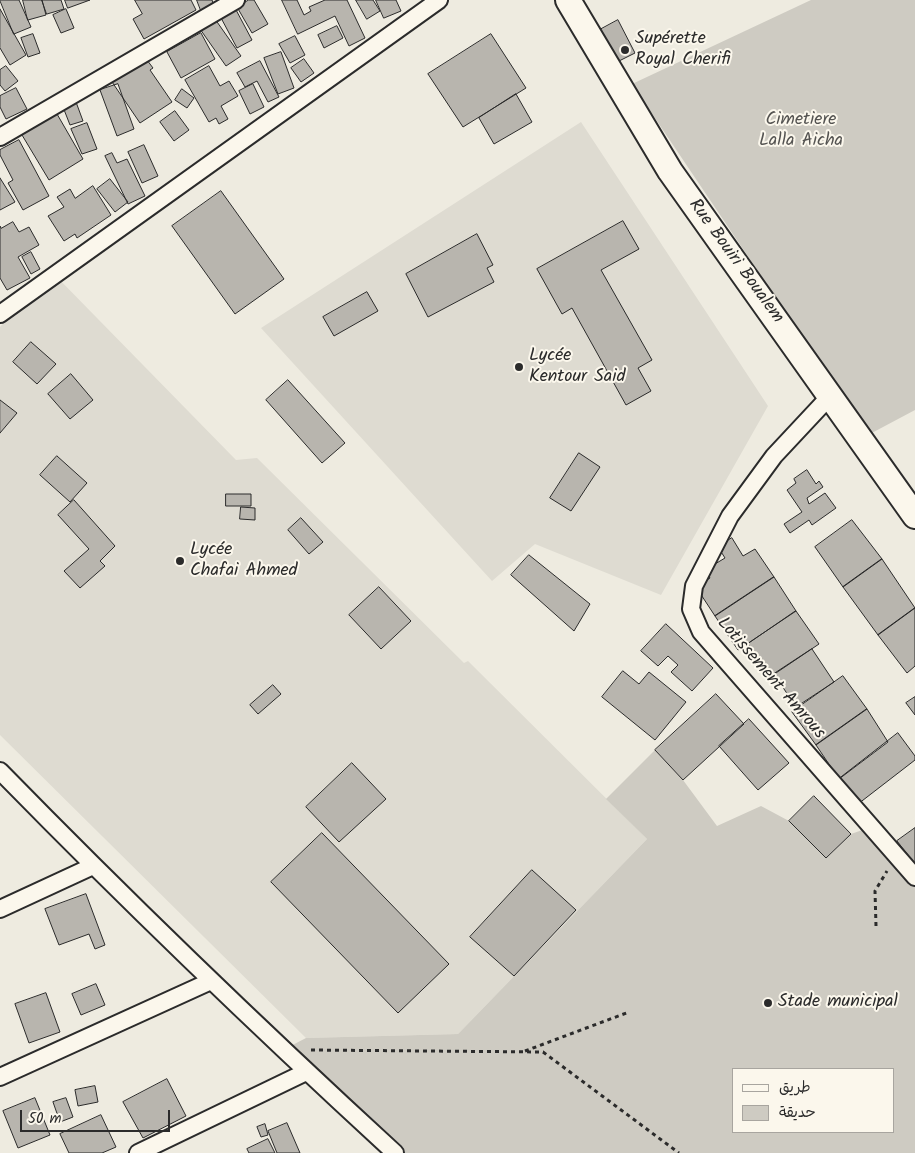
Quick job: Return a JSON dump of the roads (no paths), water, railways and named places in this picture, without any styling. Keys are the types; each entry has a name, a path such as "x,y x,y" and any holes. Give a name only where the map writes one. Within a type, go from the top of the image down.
{"main road":[{"name":"Rue Bouiri Boualem","path":"568,0 670,171 915,515"}],"street":[{"path":"0,137 236,0"},
{"path":"0,314 438,0"},
{"name":"Lotissement Amrous","path":"831,395 774,456 730,516 694,586 691,609 700,632 915,878"},
{"path":"0,771 93,866 211,981 306,1072 395,1153"},
{"path":"0,909 93,866"},
{"path":"0,1077 211,981"},
{"path":"138,1153 306,1072"}],"place":[{"name":"Supérette Royal Cherifi","path":"625,50"},
{"name":"Lycée Kentour Said","path":"519,367"},
{"name":"Lycée Chafai Ahmed","path":"180,561"},
{"name":"Stade municipal","path":"768,1003"}],"park label":[{"name":"Cimetiere Lalla Aicha","path":"801,131"}]}
